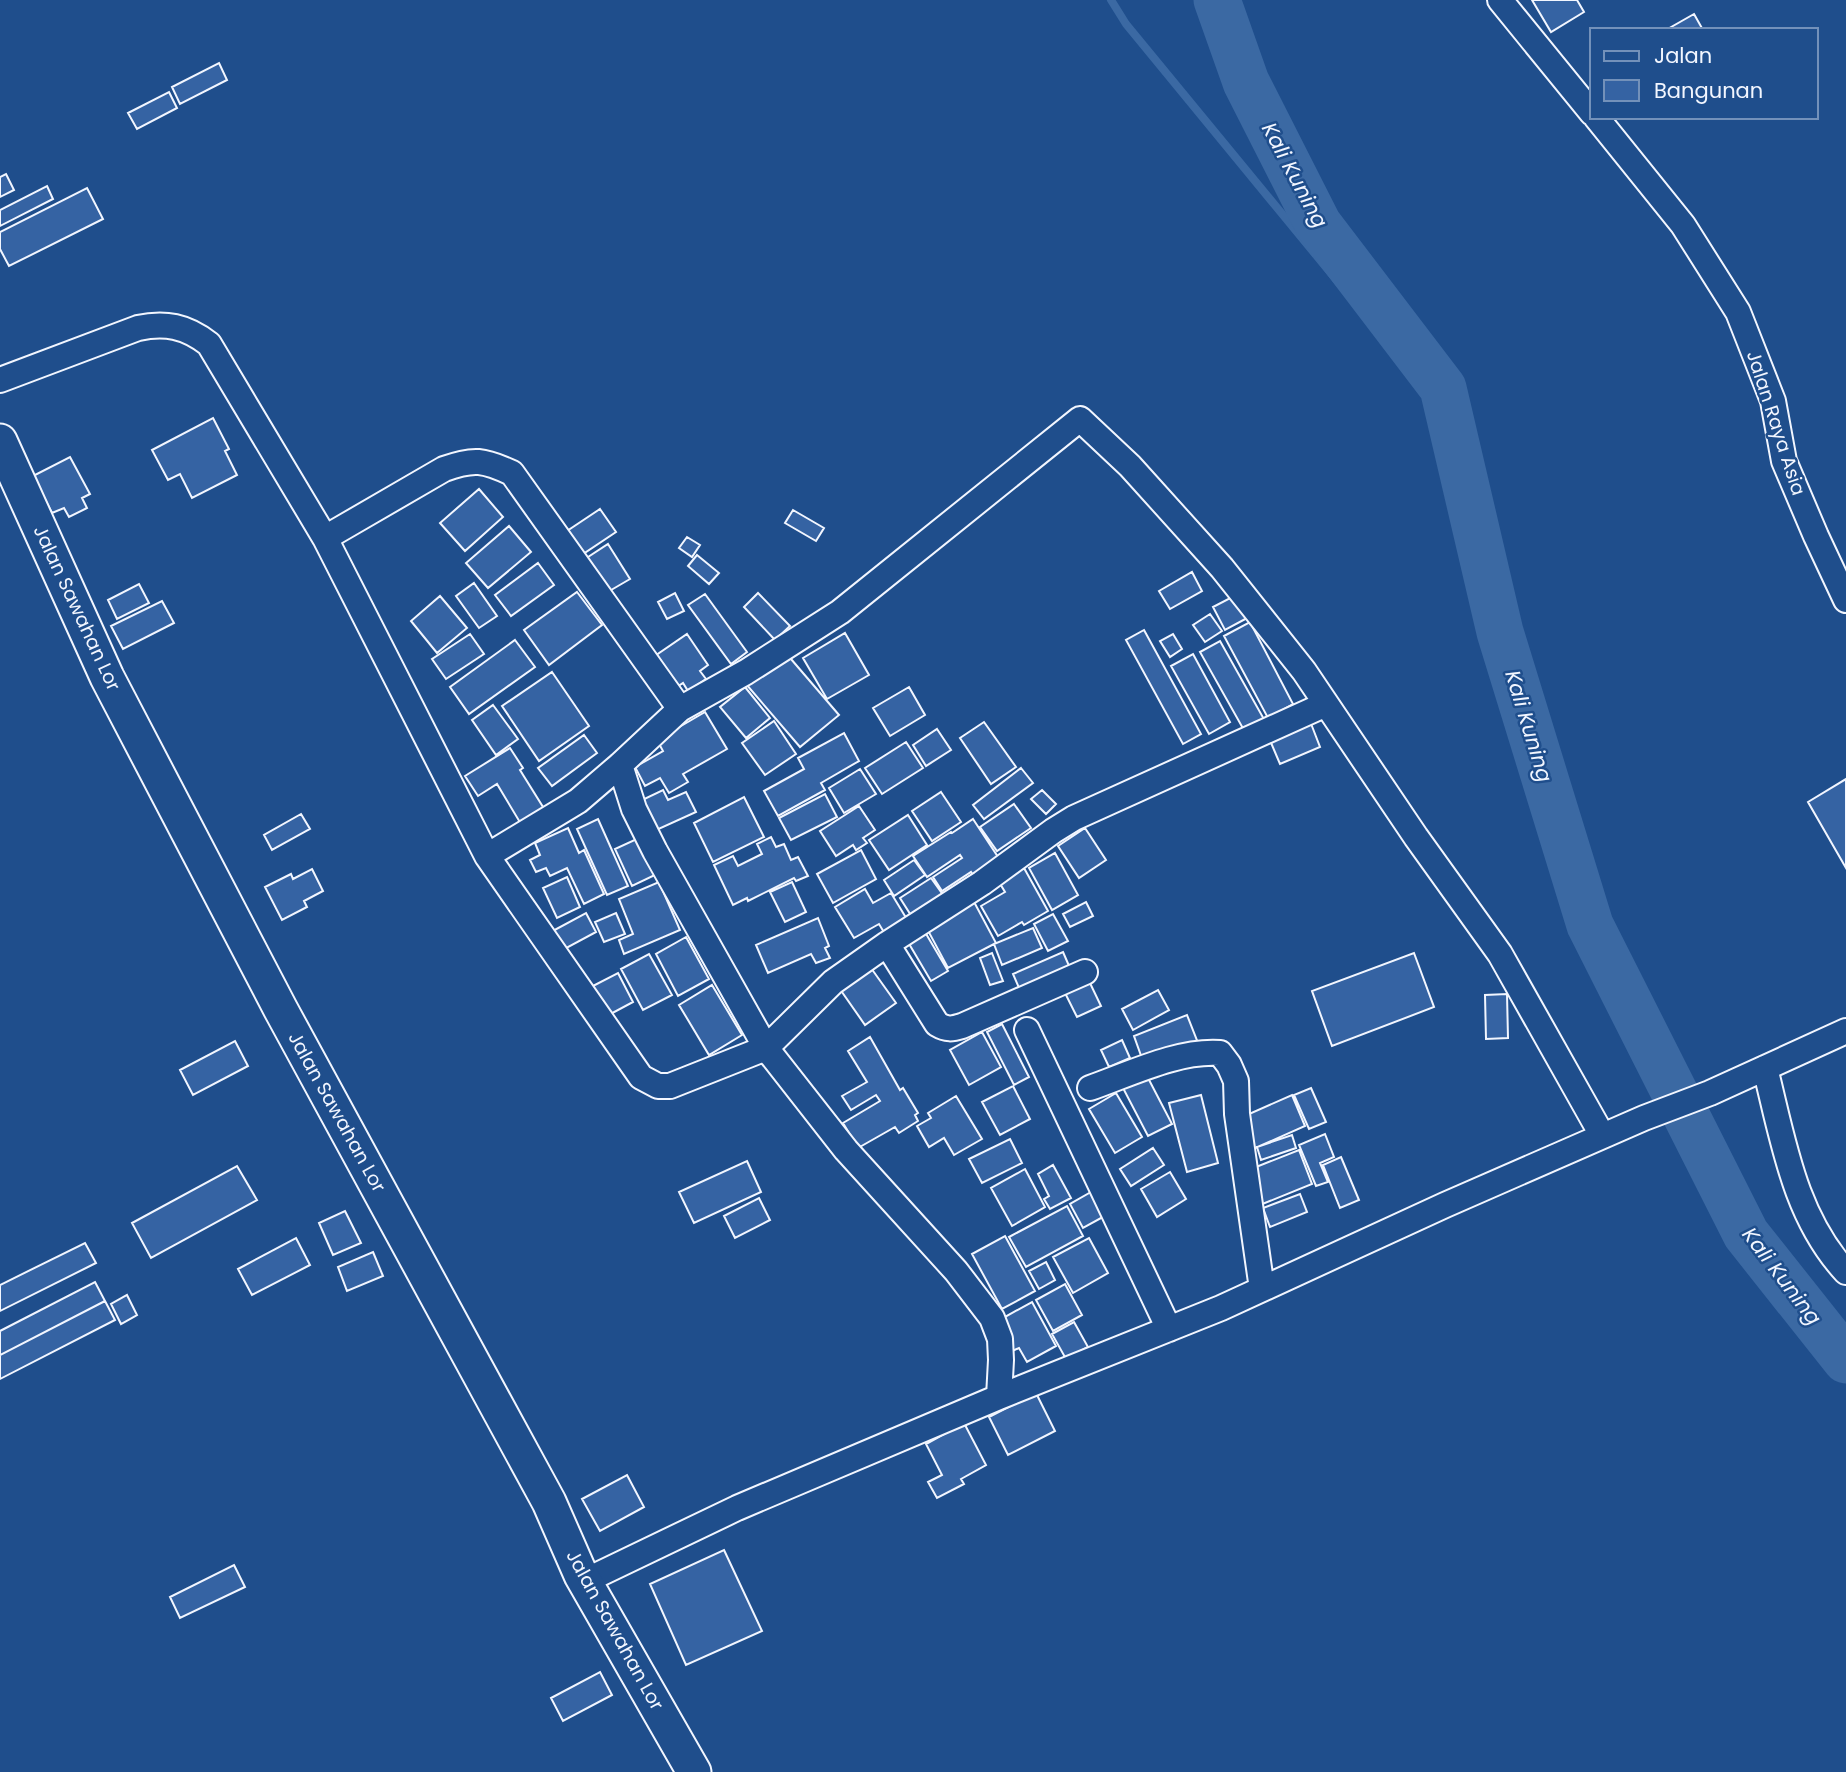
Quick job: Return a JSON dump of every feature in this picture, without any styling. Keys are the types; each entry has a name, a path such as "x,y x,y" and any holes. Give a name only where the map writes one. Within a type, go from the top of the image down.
{"main road":[{"name":"Jalan Sawahan Lor","path":"0,441 107,677 281,1010 549,1502 585,1581 694,1772"}],"street":[{"path":"1500,0 1590,111"},
{"name":"Jalan Raya Asia","path":"1598,119 1683,225 1738,312 1773,401 1784,461 1846,600"},
{"path":"0,380 138,328 157,324 182,328 209,344 325,538 487,856 641,1077 658,1086 670,1086 766,1048 834,982 1074,818 1326,704"},
{"path":"487,856 578,801 680,709 746,672 840,612 1080,419 1130,466 1222,568 1304,671 1416,837 1500,954 1602,1135"},
{"path":"325,538 444,468 464,461 489,462 512,473 680,709"},
{"path":"620,765 634,809 655,851 766,1048 846,1150 956,1271 992,1318 1000,1339 999,1397"},
{"path":"887,944 937,1024 944,1029 962,1026 1085,972"},
{"path":"1027,1030 1169,1329"},
{"path":"585,1581 737,1508 1262,1289 1602,1135 1710,1093 1846,1031"},
{"path":"1090,1088 1183,1055 1220,1052 1236,1081 1237,1114 1262,1289"},
{"path":"1765,1068 1795,1184 1813,1227 1846,1272"}],"building":[{"path":"1532,0 1577,0 1584,12 1551,32"},
{"path":"1694,14 1702,28 1670,28"},
{"path":"219,63 227,80 180,104 172,87"},
{"path":"169,92 177,108 137,129 128,113"},
{"path":"6,174 14,190 0,197 0,177"},
{"path":"47,186 53,199 0,226 0,210"},
{"path":"87,188 103,219 9,266 0,249 0,232"},
{"path":"213,418 229,449 225,451 237,475 192,498 180,474 168,480 152,450"},
{"path":"70,457 90,494 82,498 87,508 69,517 64,508 52,513 33,476"},
{"path":"479,489 503,517 465,551 440,523"},
{"path":"600,509 616,532 583,554 567,531"},
{"path":"793,510 824,528 816,541 785,523"},
{"path":"509,526 531,552 488,588 466,563"},
{"path":"687,537 700,545 692,557 679,548"},
{"path":"608,544 630,579 606,593 585,559"},
{"path":"697,555 719,573 709,584 688,566"},
{"path":"538,563 554,585 511,616 495,595"},
{"path":"1192,572 1202,591 1170,609 1159,591"},
{"path":"474,583 497,616 479,628 456,596"},
{"path":"139,584 149,603 117,619 108,600"},
{"path":"577,592 602,625 549,665 524,630"},
{"path":"675,593 684,611 667,619 658,602"},
{"path":"758,593 790,626 775,640 744,607"},
{"path":"705,594 747,652 731,664 688,605"},
{"path":"1236,595 1249,617 1225,630 1213,607"},
{"path":"440,596 467,628 437,653 411,621"},
{"path":"162,601 174,623 123,649 111,626"},
{"path":"1210,614 1222,631 1205,642 1193,625"},
{"path":"1250,622 1293,704 1268,718 1224,636"},
{"path":"1144,630 1201,734 1183,744 1126,640"},
{"path":"845,633 869,675 827,699 803,658"},
{"path":"470,634 484,654 446,679 432,659"},
{"path":"687,634 708,665 700,671 706,679 688,691 683,683 671,691 649,660"},
{"path":"1173,634 1182,649 1170,657 1160,641"},
{"path":"515,640 535,667 469,714 450,687"},
{"path":"1220,641 1265,721 1245,732 1200,652"},
{"path":"785,652 839,715 800,747 746,684"},
{"path":"1193,654 1230,722 1209,734 1171,666"},
{"path":"552,672 589,726 539,761 502,706"},
{"path":"745,687 770,718 746,738 720,707"},
{"path":"909,687 925,715 890,736 873,708"},
{"path":"493,705 518,739 496,755 472,720"},
{"path":"705,712 727,749 683,774 688,782 669,793 660,778 645,786 635,767 663,751 657,740"},
{"path":"774,721 796,754 765,775 742,743"},
{"path":"1310,721 1320,747 1280,764 1269,738"},
{"path":"984,722 1016,767 991,784 960,738"},
{"path":"937,729 951,750 926,766 913,745"},
{"path":"844,733 859,761 821,783 825,790 778,816 764,791 804,769 798,758"},
{"path":"584,735 597,753 552,786 538,768"},
{"path":"906,742 923,768 882,794 865,768"},
{"path":"510,748 523,768 520,770 548,815 524,829 497,784 478,796 465,776"},
{"path":"1021,768 1033,783 984,819 973,805"},
{"path":"860,769 876,794 844,813 829,788"},
{"path":"1846,779 1846,868 1808,802"},
{"path":"663,790 668,800 686,792 696,812 652,832 638,802"},
{"path":"1042,790 1056,804 1046,814 1031,799"},
{"path":"941,792 961,822 932,841 912,811"},
{"path":"825,794 837,817 791,840 779,818"},
{"path":"744,797 764,837 713,862 694,823"},
{"path":"1014,804 1031,828 997,851 980,827"},
{"path":"859,806 875,830 863,838 867,843 856,850 853,845 836,856 820,831"},
{"path":"301,814 310,829 272,850 264,835"},
{"path":"908,815 927,845 889,870 869,840"},
{"path":"598,819 628,886 607,895 577,829"},
{"path":"973,819 1002,863 976,880 971,872 942,891 933,877 962,858 960,855 927,877 913,856"},
{"path":"568,828 579,853 584,850 604,894 584,904 567,868 550,876 546,868 536,872 530,860 540,855 535,843"},
{"path":"1085,828 1106,860 1079,878 1058,846"},
{"path":"641,837 657,874 632,886 615,849"},
{"path":"771,837 776,847 784,844 791,860 798,857 808,876 796,881 794,878 748,901 747,898 733,905 714,865 733,856 738,866 762,854 757,844"},
{"path":"861,850 876,879 833,903 817,874"},
{"path":"1055,853 1078,895 1052,910 1029,868"},
{"path":"914,860 925,875 894,896 884,880"},
{"path":"1024,868 1048,911 998,936 981,906 1005,892 999,882"},
{"path":"312,869 323,891 304,901 307,907 282,920 265,887 291,874 293,879"},
{"path":"567,877 580,907 557,918 543,888"},
{"path":"931,878 946,899 914,920 900,898"},
{"path":"659,882 680,930 624,954 619,940 633,934 619,899"},
{"path":"792,882 806,912 785,922 770,892"},
{"path":"865,889 873,903 891,893 911,926 888,939 879,924 854,938 835,907"},
{"path":"973,900 996,943 948,968 925,925"},
{"path":"1086,902 1093,916 1070,927 1063,914"},
{"path":"586,913 596,932 559,952 549,933"},
{"path":"616,913 625,934 604,942 595,922"},
{"path":"1053,914 1068,941 1048,951 1034,924"},
{"path":"818,918 829,946 825,948 830,958 816,963 811,954 768,973 756,945"},
{"path":"922,927 948,971 931,981 905,937"},
{"path":"1033,928 1042,948 1002,965 994,944"},
{"path":"686,937 709,979 678,996 656,954"},
{"path":"1063,952 1073,975 1023,997 1013,974"},
{"path":"992,953 1003,981 990,985 980,958"},
{"path":"1414,953 1434,1007 1332,1046 1312,991"},
{"path":"649,954 672,995 643,1010 621,969"},
{"path":"866,961 896,1003 865,1025 835,982"},
{"path":"618,973 633,1002 605,1017 589,988"},
{"path":"1089,981 1101,1006 1077,1017 1065,993"},
{"path":"712,985 742,1035 709,1055 679,1005"},
{"path":"1158,990 1169,1010 1133,1030 1122,1009"},
{"path":"1507,994 1508,1038 1486,1039 1485,995"},
{"path":"1187,1015 1198,1043 1144,1064 1134,1036"},
{"path":"1002,1024 1029,1077 1014,1085 987,1032"},
{"path":"982,1032 1001,1067 969,1085 950,1050"},
{"path":"870,1037 900,1090 903,1088 918,1113 915,1115 918,1121 899,1133 895,1127 858,1148 843,1123 880,1101 876,1095 851,1110 842,1096 867,1082 848,1051"},
{"path":"1122,1040 1130,1058 1109,1067 1101,1050"},
{"path":"235,1041 248,1066 193,1095 180,1070"},
{"path":"1147,1076 1172,1124 1148,1136 1123,1088"},
{"path":"1013,1086 1030,1119 1000,1135 982,1102"},
{"path":"1311,1088 1326,1122 1309,1129 1294,1095"},
{"path":"1116,1093 1142,1137 1115,1153 1089,1109"},
{"path":"1201,1095 1218,1163 1187,1172 1169,1103"},
{"path":"1292,1095 1305,1126 1253,1149 1240,1118"},
{"path":"956,1096 982,1139 954,1155 944,1138 929,1147 917,1126 931,1118 928,1113"},
{"path":"1325,1134 1334,1157 1320,1163 1328,1182 1316,1186 1299,1145"},
{"path":"1292,1135 1296,1148 1261,1160 1257,1147"},
{"path":"1010,1139 1022,1163 982,1183 969,1159"},
{"path":"1153,1148 1164,1165 1131,1186 1120,1169"},
{"path":"1299,1150 1312,1184 1260,1205 1246,1171"},
{"path":"1341,1157 1359,1200 1340,1208 1323,1165"},
{"path":"747,1161 761,1192 694,1223 679,1192"},
{"path":"1053,1165 1071,1198 1050,1209 1044,1199 1049,1196 1038,1174"},
{"path":"237,1166 257,1200 151,1258 132,1223"},
{"path":"1025,1169 1045,1207 1012,1226 991,1188"},
{"path":"1170,1172 1186,1199 1157,1217 1141,1189"},
{"path":"1098,1188 1112,1212 1083,1228 1070,1204"},
{"path":"1300,1194 1307,1212 1270,1227 1263,1208"},
{"path":"759,1198 770,1220 735,1238 724,1216"},
{"path":"1067,1206 1083,1236 1026,1267 1009,1237"},
{"path":"345,1211 361,1243 333,1255 319,1223"},
{"path":"1005,1236 1035,1291 1002,1309 972,1254"},
{"path":"296,1238 310,1265 252,1295 238,1269"},
{"path":"1089,1238 1108,1273 1073,1293 1053,1257"},
{"path":"85,1243 96,1263 0,1311 0,1285"},
{"path":"373,1252 383,1276 347,1291 338,1267"},
{"path":"1046,1262 1055,1280 1039,1289 1029,1271"},
{"path":"95,1282 105,1301 0,1355 0,1331"},
{"path":"1065,1284 1082,1315 1053,1331 1036,1300"},
{"path":"127,1295 137,1315 121,1324 111,1304"},
{"path":"105,1301 115,1320 0,1379 0,1355"},
{"path":"1032,1302 1056,1346 1027,1362 1019,1348 1010,1352 1003,1318"},
{"path":"1074,1322 1088,1347 1066,1359 1052,1334"},
{"path":"1036,1393 1055,1431 1008,1455 989,1417"},
{"path":"964,1423 986,1465 961,1479 964,1484 937,1498 928,1482 942,1475 926,1444"},
{"path":"627,1475 644,1507 600,1531 582,1499"},
{"path":"724,1550 762,1631 686,1665 650,1584"},
{"path":"234,1565 245,1587 180,1618 170,1597"},
{"path":"600,1672 612,1695 563,1721 551,1698"}],"waterway":[{"path":"1111,0 1126,24 1431,395 1437,415"},
{"name":"Kali Kuning","path":"1217,0 1246,82 1318,224 1443,388 1500,632 1590,925 1746,1234 1846,1360"}]}
